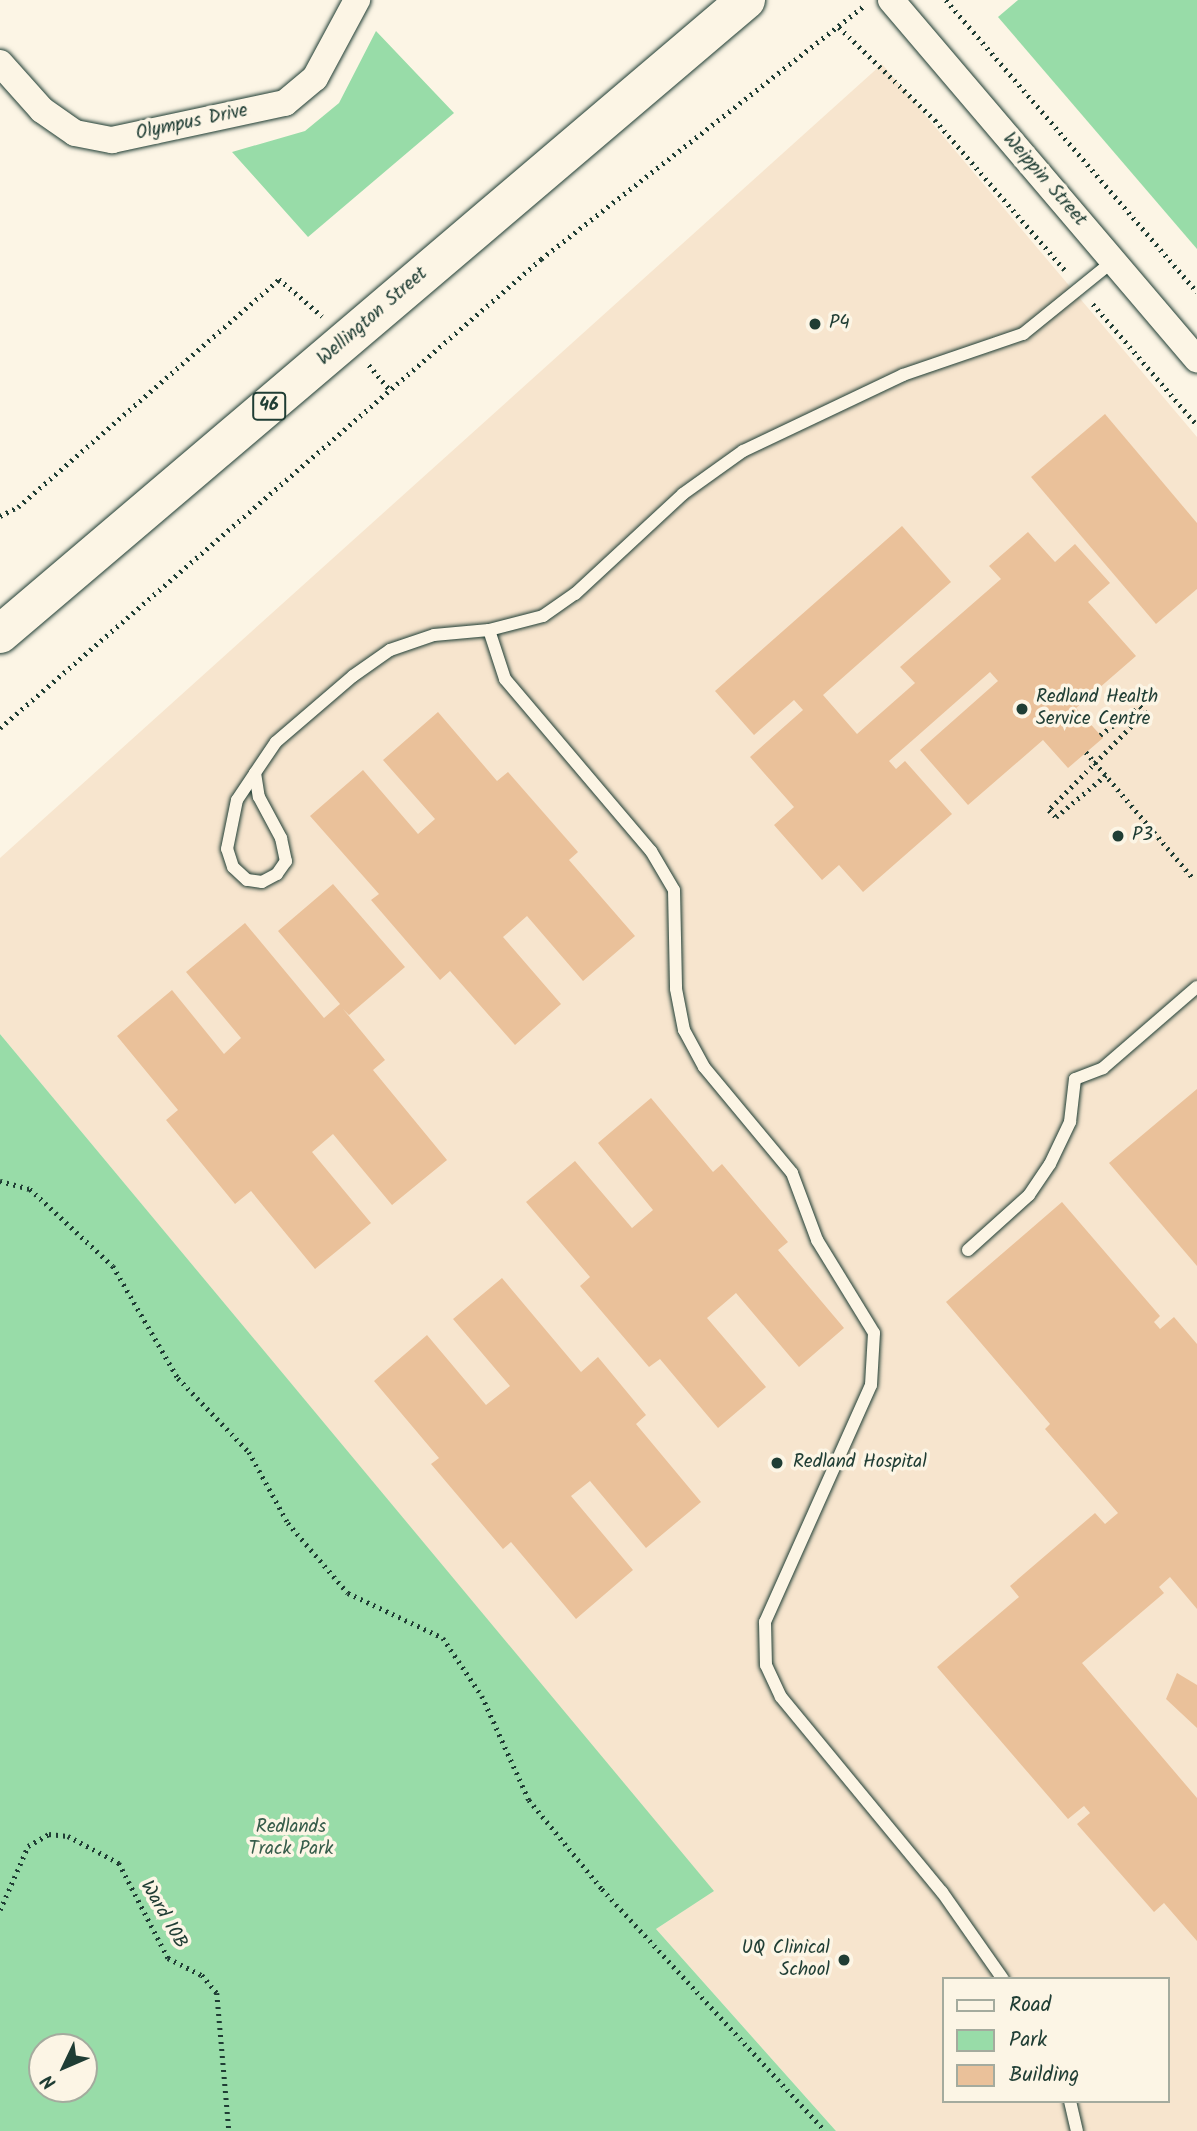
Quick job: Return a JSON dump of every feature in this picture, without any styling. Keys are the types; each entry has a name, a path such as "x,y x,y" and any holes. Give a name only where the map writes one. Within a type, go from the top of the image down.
{"main road":[{"name":"Wellington Street","path":"0,634 746,0"}],"street":[{"name":"Olympus Drive","path":"0,63 53,118 75,133 112,140 285,103 315,78 357,0"},
{"name":"Weippin Street","path":"891,0 1197,359"}],"lane":[{"path":"255,773 259,797 281,838 286,861 276,874 262,882 247,880 233,867 227,849 237,800 255,773 276,742 390,650 434,635 489,630 543,616 575,594 656,517 743,451 903,375 1023,334 1113,261"},
{"path":"489,630 505,679 651,851 674,890 676,989 684,1030 704,1068 792,1173 817,1240 874,1334 872,1385 765,1622 766,1665 781,1697 942,1892 1002,1977"},
{"path":"968,1250 1029,1195 1050,1164 1070,1122 1075,1079 1103,1068 1197,987"},
{"path":"1070,2103 1077,2131"}],"path":[{"path":"0,728 541,259 871,0"},
{"path":"946,0 1197,292"},
{"path":"839,27 935,120 1197,425"},
{"path":"0,516 18,507 279,279 346,340 390,390"},
{"path":"1100,735 1140,706 1146,712 1049,810 1056,817 1106,775"},
{"path":"1086,752 1192,877"},
{"path":"0,1181 30,1189 113,1266 178,1378 249,1452 288,1523 348,1593 443,1638 482,1696 529,1800 602,1889 825,2131"},
{"name":"Ward 10B","path":"0,1910 28,1846 49,1833 68,1836 119,1863 168,1958 202,1975 217,1993 229,2131"}],"shaded area":[{"name":"Redland Hospital","path":"882,64 1197,437 1197,2131 836,2131 656,1929 713,1891 0,1034 0,858"}],"green space":[{"path":"1018,0 1197,0 1197,249 998,17"},
{"path":"376,31 454,113 308,237 232,152 305,131 339,103"},
{"name":"Redlands Track Park","path":"0,1034 714,1891 656,1929 836,2131 0,2131"}],"building":[{"path":"1105,414 1197,523 1197,589 1156,624 1031,477"},
{"name":"Redland Health Service Centre","path":"902,526 951,582 823,695 857,734 915,683 900,667 1001,579 989,566 1028,532 1055,562 1075,544 1110,583 1088,602 1136,656 1076,708 1103,738 1068,768 1043,740 968,805 920,750 998,681 990,672 889,761 896,769 905,761 952,814 863,892 839,865 822,880 774,825 794,807 750,757 803,710 794,700 754,735 715,691"},
{"path":"438,712 497,781 508,772 578,852 569,860 635,936 583,981 527,916 503,937 561,1004 515,1045 450,971 440,980 371,900 379,894 310,816 363,770 418,834 435,819 383,760"},
{"path":"333,884 405,967 349,1015 343,1009 385,1060 373,1070 447,1160 392,1205 333,1134 312,1152 371,1223 315,1269 251,1191 235,1204 166,1120 178,1110 117,1036 172,990 224,1054 241,1038 186,972 245,923 324,1018 340,1004 278,931"},
{"path":"1197,1089 1197,1266 1109,1163"},
{"path":"651,1098 713,1172 722,1164 788,1242 778,1250 844,1328 799,1367 736,1293 707,1318 766,1387 718,1428 660,1359 649,1367 580,1286 590,1277 526,1202 575,1161 632,1228 653,1210 598,1143"},
{"path":"1062,1202 1160,1316 1154,1322 1160,1329 1174,1317 1197,1344 1197,1609 1170,1577 1159,1587 1164,1593 1082,1663 1197,1798 1197,1941 1164,1903 1154,1912 1077,1824 1090,1813 1084,1806 1068,1819 937,1667 1019,1597 1010,1586 1095,1513 1105,1524 1118,1513 1045,1429 1050,1424 946,1302"},
{"path":"502,1278 581,1372 598,1357 646,1415 636,1424 701,1502 646,1548 590,1481 571,1496 633,1570 576,1619 511,1542 503,1549 431,1464 439,1458 374,1381 427,1335 486,1405 510,1386 453,1319"},
{"path":"1177,1673 1197,1685 1197,1728 1166,1699"}],"place":[{"name":"P4","path":"815,324"},
{"name":"Redland Health Service Centre","path":"1022,709"},
{"name":"P3","path":"1118,836"},
{"name":"Redland Hospital","path":"777,1463"},
{"name":"UQ Clinical School","path":"844,1960"}]}
